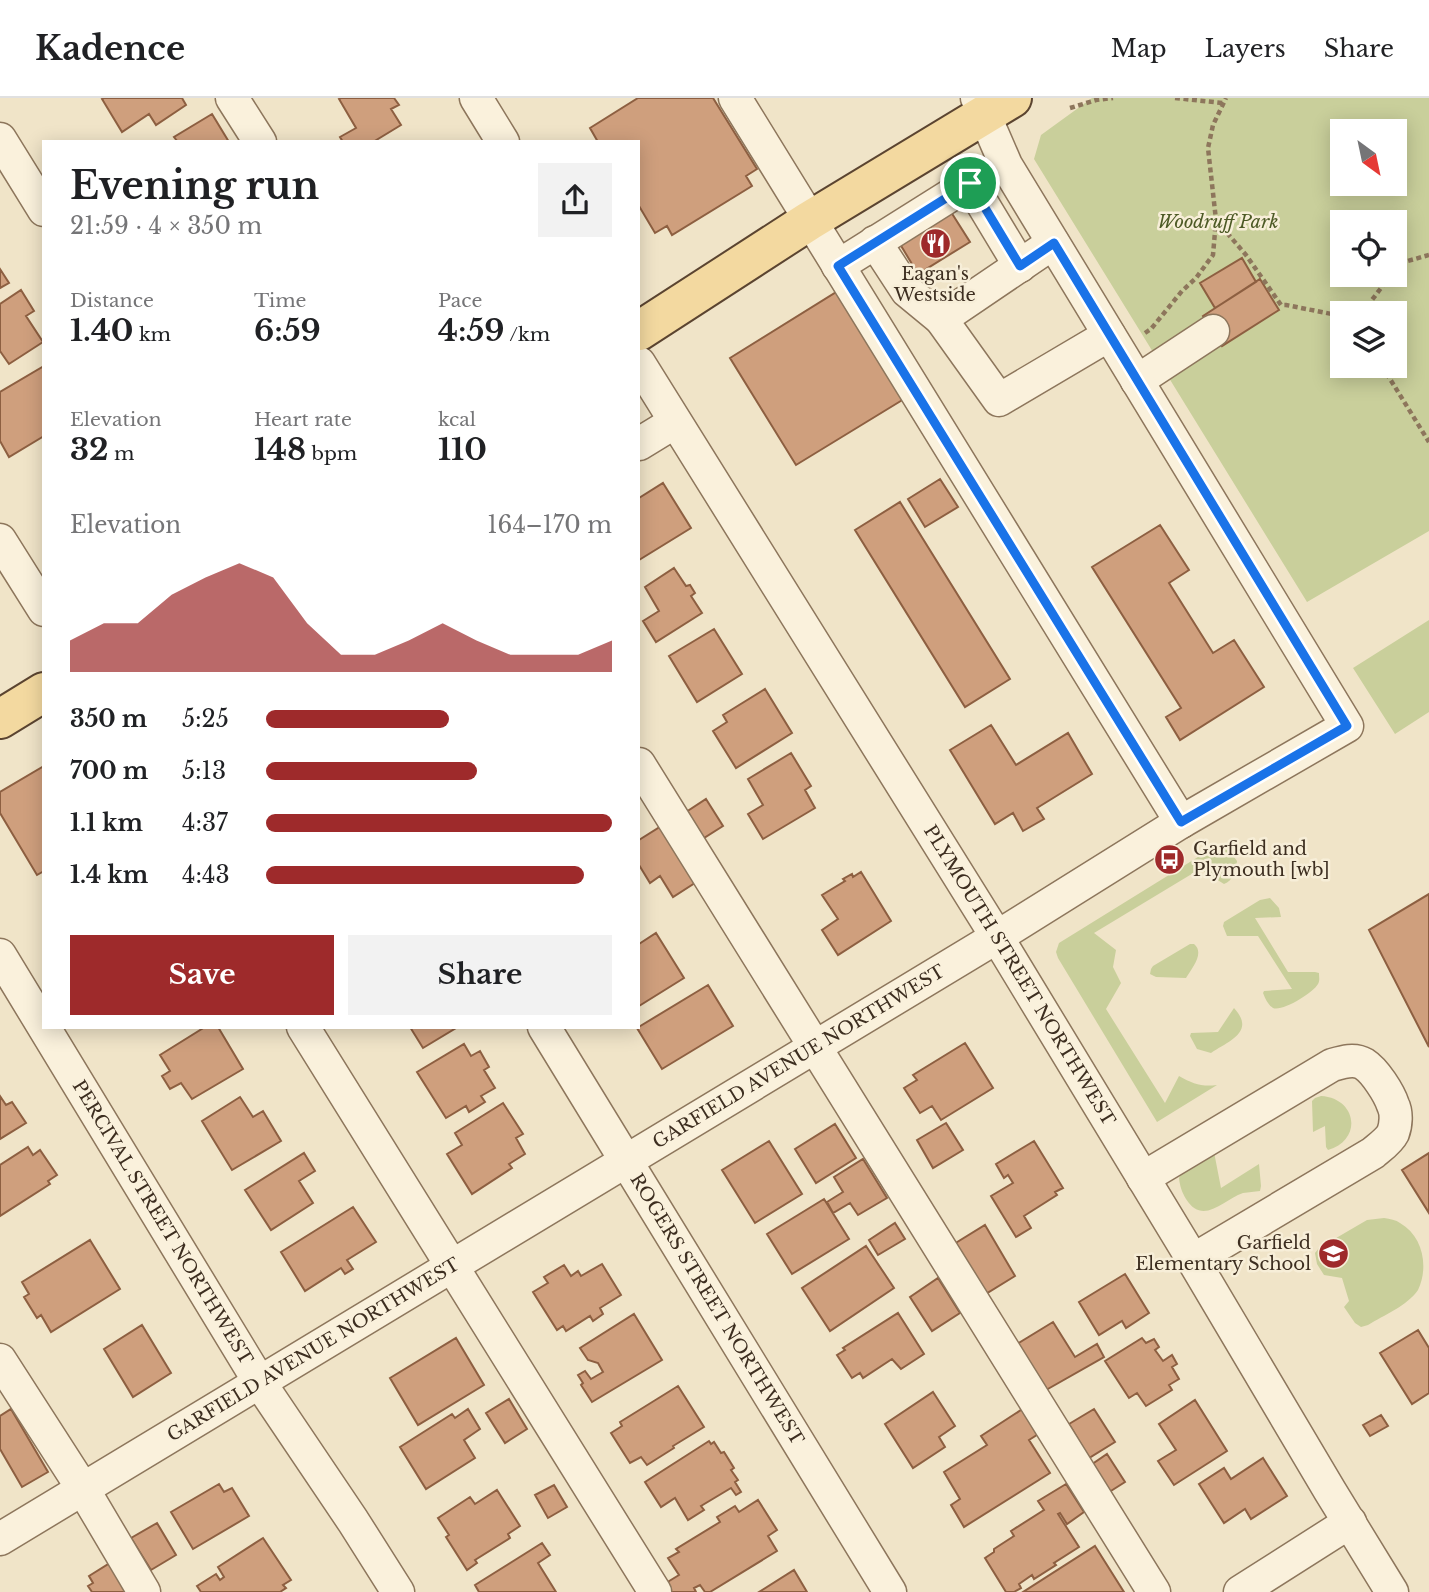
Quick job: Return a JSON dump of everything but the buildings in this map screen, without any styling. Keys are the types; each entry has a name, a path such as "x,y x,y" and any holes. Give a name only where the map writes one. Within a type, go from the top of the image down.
{"main road":[{"path":"640,330 991,104"},
{"path":"0,719 42,693"}],"street":[{"path":"232,98 259,140"},
{"path":"476,98 502,140"},
{"path":"735,98 1181,822"},
{"path":"991,104 1003,159 1054,243 1123,336 1137,381 1213,331"},
{"path":"0,139 42,207"},
{"path":"838,266 970,183 1003,159"},
{"path":"970,183 1020,266"},
{"path":"875,242 907,291 941,319 999,400 1123,336"},
{"path":"941,319 1054,243"},
{"name":"PLYMOUTH STREET NORTHWEST","path":"640,365 997,937 1392,1592"},
{"name":"GARFIELD AVENUE NORTHWEST","path":"0,1539 997,937 1181,822 1347,726 1137,381"},
{"path":"640,443 675,422"},
{"path":"0,540 42,607"},
{"path":"640,766 1154,1592"},
{"name":"PERCIVAL STREET NORTHWEST","path":"0,956 42,1025"},
{"name":"PERCIVAL STREET NORTHWEST","path":"44,1029 260,1383 398,1592"},
{"path":"304,1029 655,1592"},
{"name":"ROGERS STREET NORTHWEST","path":"545,1029 890,1592"},
{"path":"1143,1178 1332,1065 1348,1060 1363,1063 1376,1074 1394,1106 1396,1118 1392,1134 1384,1144 1362,1160 1193,1259"},
{"path":"0,1360 83,1489 144,1592"},
{"path":"1240,1592 1349,1522"}],"path":[{"path":"1070,108 1113,98"},
{"path":"1123,336 1151,329 1213,255 1216,220 1208,148 1213,125 1225,100 1175,98"},
{"path":"1216,220 1246,255 1281,305 1330,314"},
{"path":"1407,261 1429,255"},
{"path":"1371,301 1382,287"},
{"path":"1389,378 1429,442"}],"green space":[{"name":"Woodruff Park","path":"1092,98 1429,98 1429,531 1307,602 1034,159 1041,135"},
{"path":"1429,620 1429,712 1395,734 1353,668"},
{"path":"1219,844 1237,861 1234,875 1227,883 1224,884 1200,869 1094,933 1116,950 1113,967 1121,983 1106,1009 1165,1103 1179,1076 1198,1084 1217,1085 1157,1122 1056,952 1059,943"},
{"path":"1270,898 1279,908 1281,917 1255,918 1288,972 1319,973 1318,984 1310,992 1290,1005 1277,1008 1268,1003 1264,991 1292,989 1258,936 1227,936 1223,926 1224,922 1260,900"},
{"path":"1190,944 1197,948 1198,956 1186,978 1156,977 1150,974 1153,966"},
{"path":"1234,1008 1242,1023 1238,1035 1211,1053 1197,1049 1191,1033 1218,1032"},
{"path":"1321,1096 1333,1098 1342,1104 1351,1120 1347,1138 1328,1150 1325,1126 1313,1132 1312,1101"},
{"path":"1214,1152 1221,1188 1259,1164 1260,1191 1243,1193 1206,1211 1193,1207 1183,1194 1179,1178 1184,1169"},
{"path":"1384,1218 1398,1222 1414,1236 1422,1253 1423,1272 1418,1290 1408,1301 1361,1327 1344,1307 1349,1301 1342,1278 1324,1275 1317,1264 1315,1253 1367,1220"}],"place":[{"name":"Eagan's Westside","path":"935,243"},
{"name":"Garfield and Plymouth [wb]","path":"1170,859"},
{"name":"Garfield Elementary School","path":"1334,1253"}],"route":[{"path":"970,183 1020,266 1054,243 1347,726 1181,822 838,266 970,183"}]}
